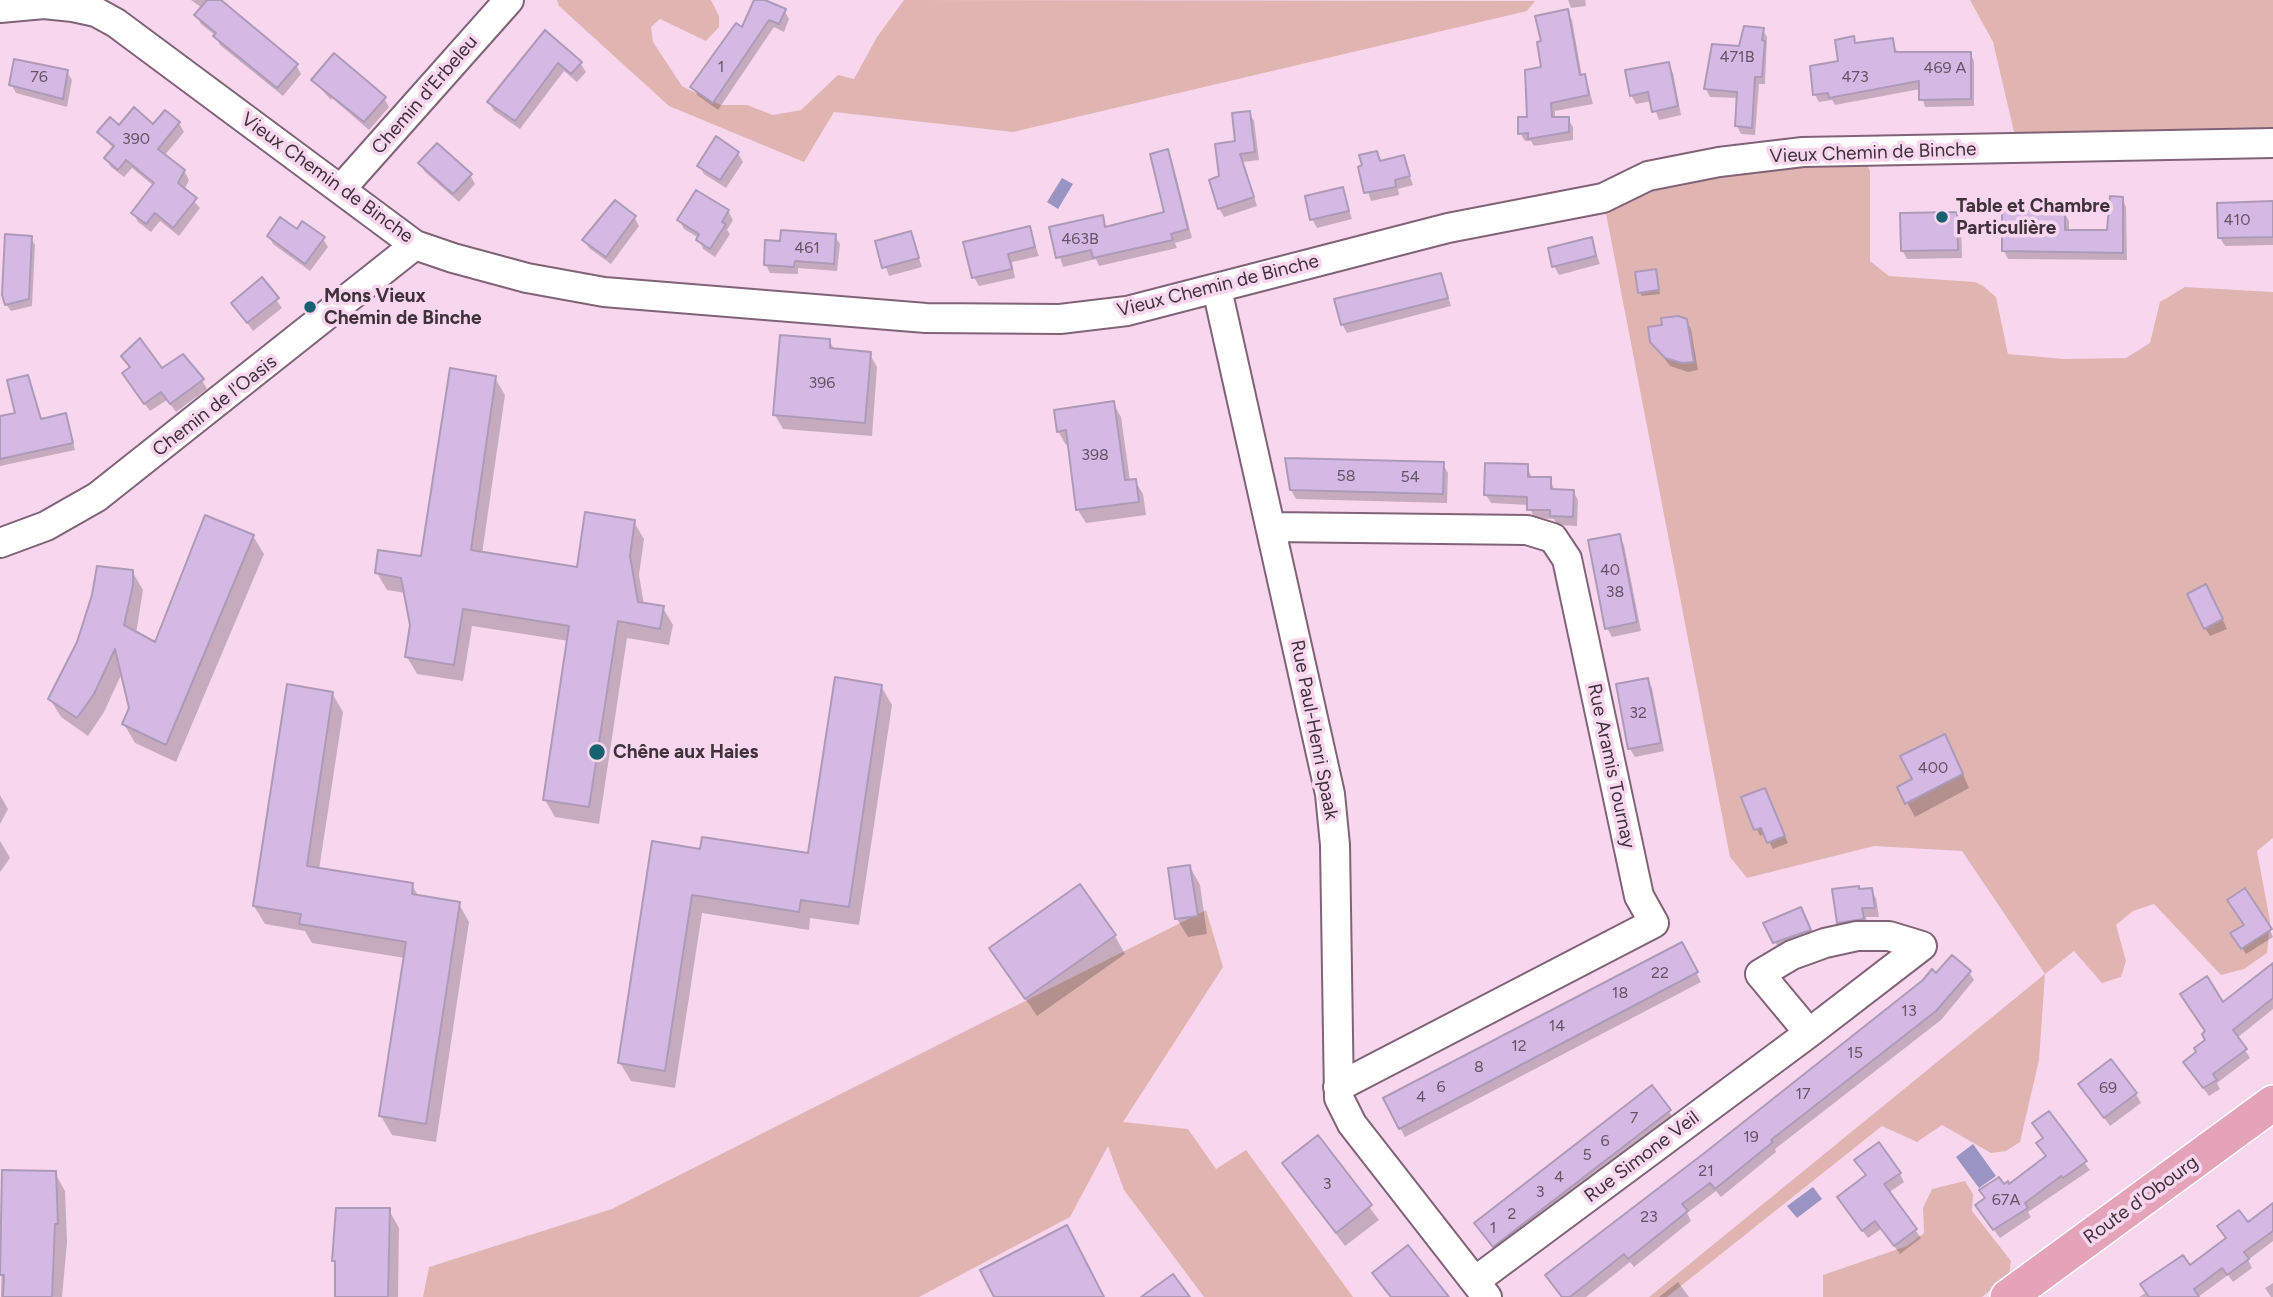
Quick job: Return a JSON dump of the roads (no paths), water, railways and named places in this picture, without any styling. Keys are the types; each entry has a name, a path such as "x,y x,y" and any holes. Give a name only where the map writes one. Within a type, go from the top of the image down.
{"main road":[{"name":"Route d'Obourg","path":"2008,1297 2273,1103"}],"street":[{"name":"Chemin d'Erbeleu","path":"341,190 509,0"},
{"name":"Vieux Chemin de Binche","path":"9,5 71,3 116,23 415,245 527,278 604,292 926,318 1060,319 1127,311 1448,228 1603,198 1648,176 1719,162 1804,152 2273,143"},
{"name":"Chemin de l'Oasis","path":"0,543 46,526 97,497 415,245"},
{"name":"Rue Paul-Henri Spaak","path":"1217,289 1272,527 1331,807 1335,845 1339,1098 1352,1124 1481,1289"},
{"name":"Rue Aramis Tournay","path":"1272,527 1527,530 1553,538 1567,559 1639,896 1654,923 1338,1087"},
{"name":"Rue Simone Veil","path":"1481,1289 1922,946 1888,936 1857,936 1825,943 1792,955 1760,974 1809,1033"}],"place":[{"name":"Table et Chambre Particulière","path":"1942,217"},
{"name":"Mons Vieux Chemin de Binche","path":"310,307"},
{"name":"Chêne aux Haies","path":"597,752"}]}
